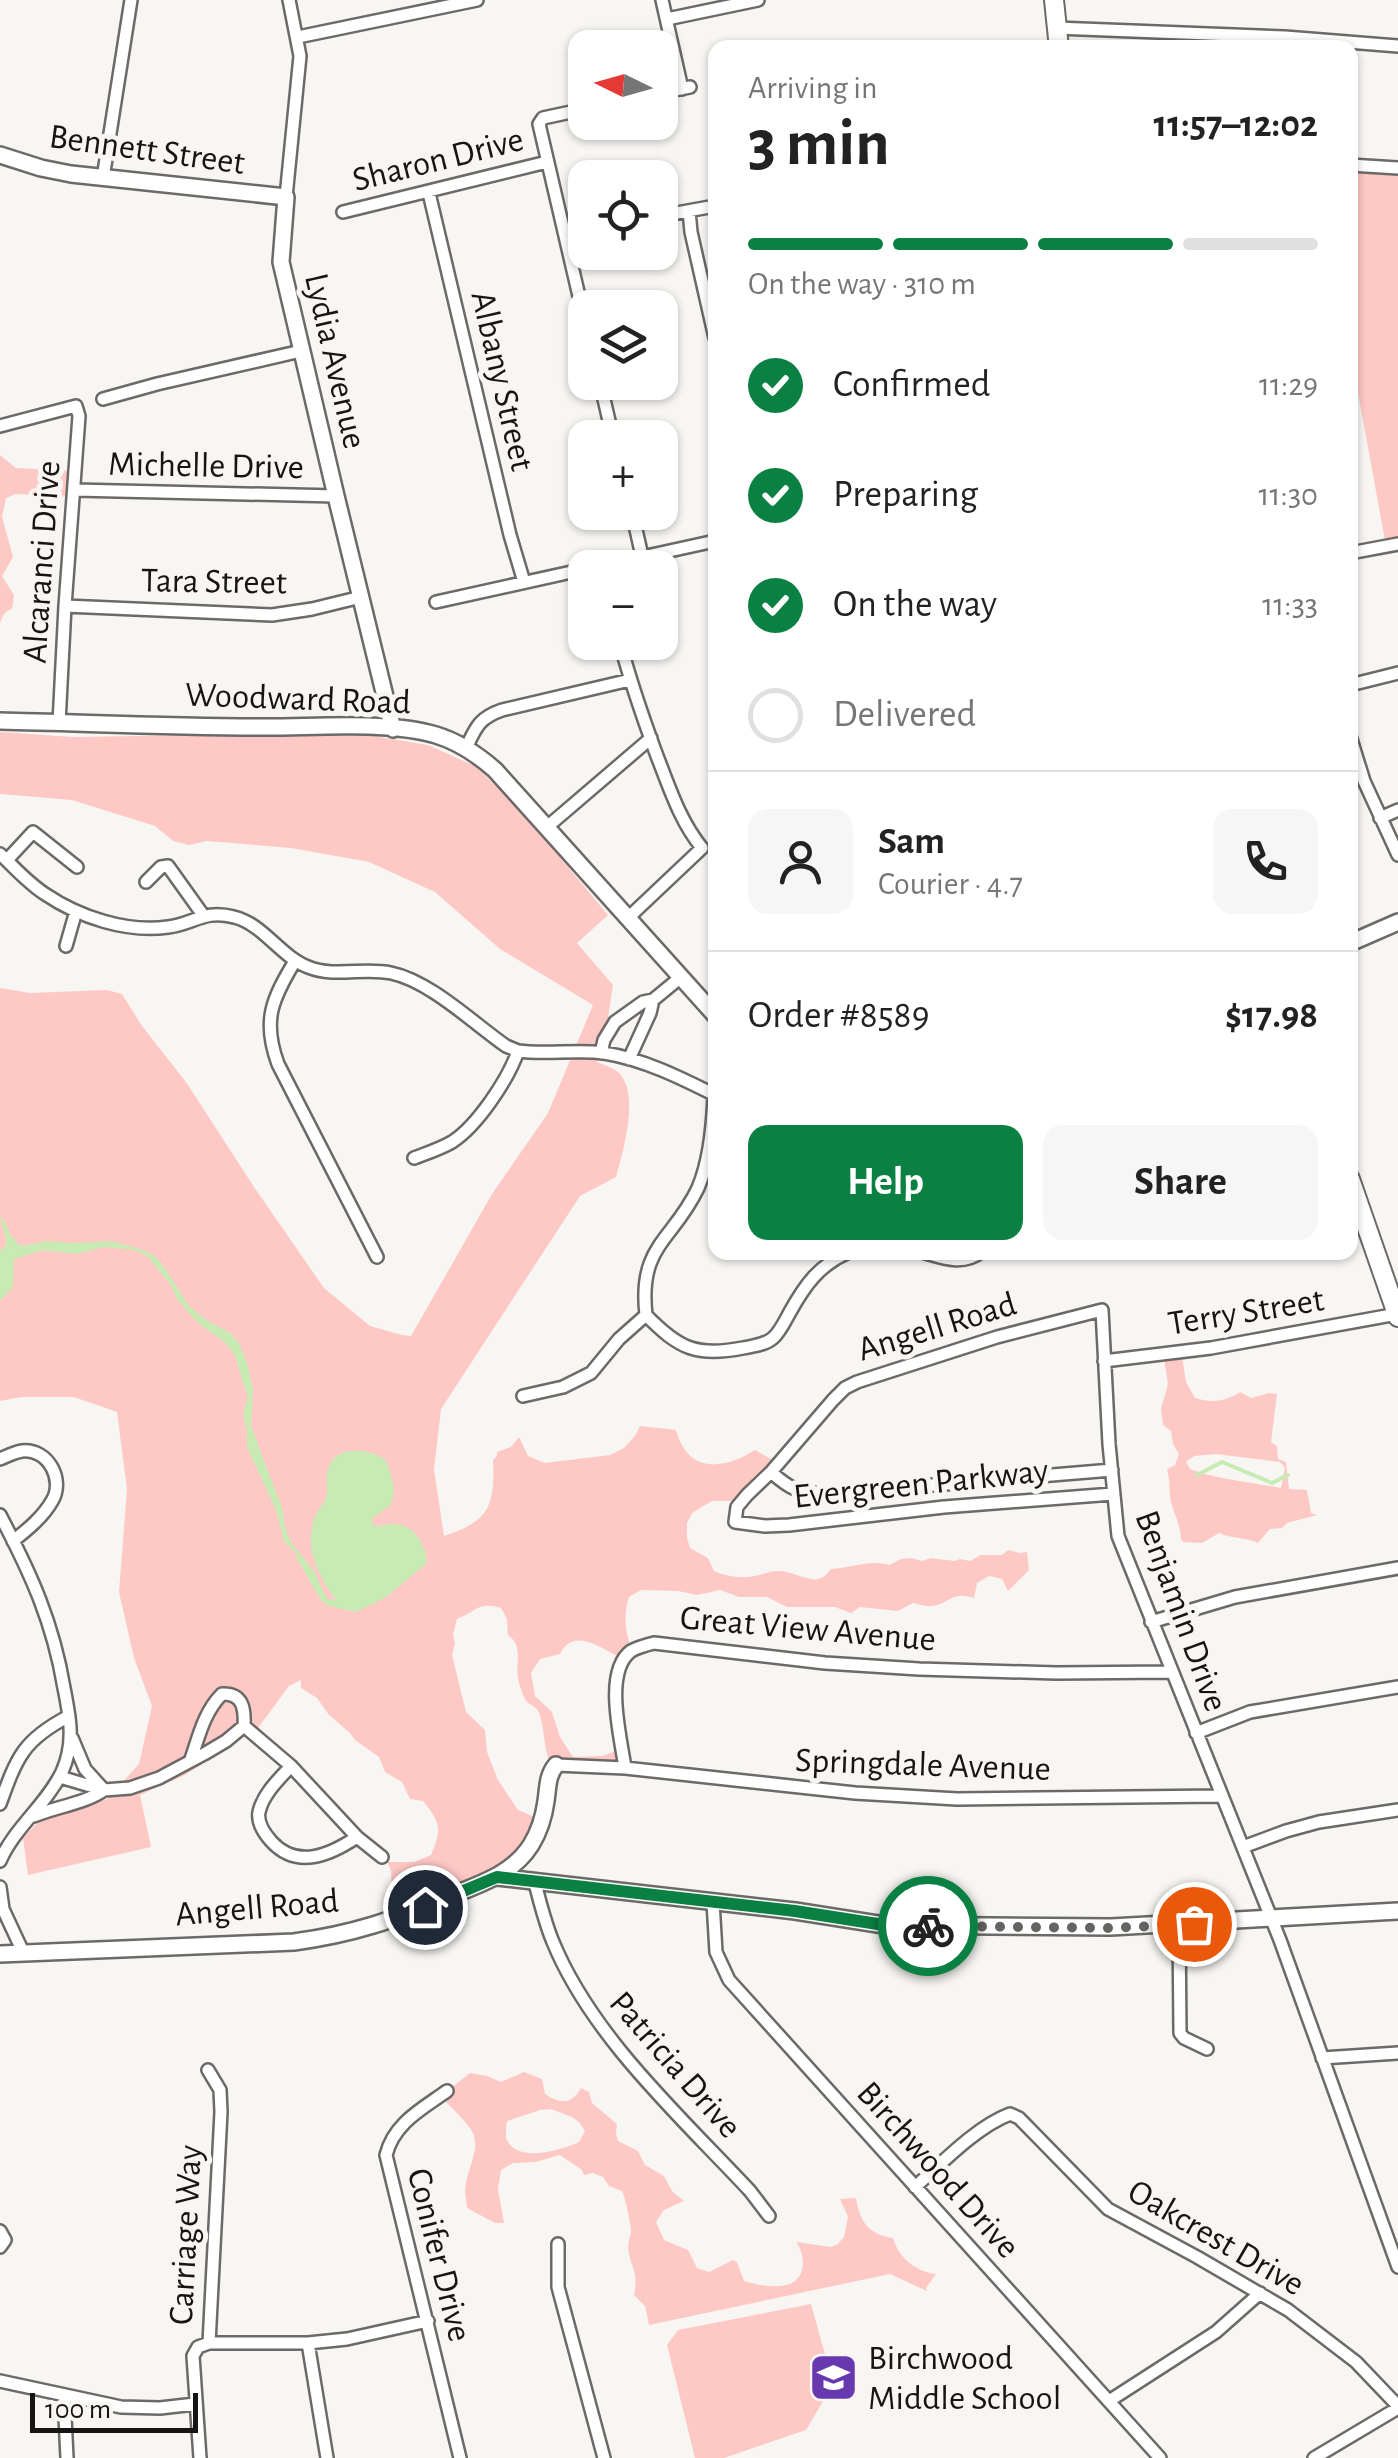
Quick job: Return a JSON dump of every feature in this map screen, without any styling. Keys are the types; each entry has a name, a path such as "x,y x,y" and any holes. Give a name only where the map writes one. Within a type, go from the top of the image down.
{"main road":[{"path":"1054,0 1058,40"},
{"path":"1358,1213 1394,1294 1398,1315"}],"street":[{"path":"103,178 131,0"},
{"name":"Lydia Avenue","path":"289,0 298,37 299,72 281,262 393,729"},
{"path":"298,37 477,0"},
{"path":"662,0 670,30"},
{"path":"667,19 758,0"},
{"path":"1056,28 1323,40"},
{"path":"1358,43 1398,46"},
{"path":"678,59 686,88 678,90"},
{"path":"568,114 540,121 577,290"},
{"name":"Bennett Street","path":"0,155 41,168 103,178 286,197"},
{"name":"Sharon Drive","path":"343,212 547,162"},
{"path":"1358,166 1398,168"},
{"name":"Albany Street","path":"429,193 524,582"},
{"path":"678,213 708,207"},
{"path":"689,211 708,307"},
{"path":"103,398 301,351"},
{"name":"Alcaranci Drive","path":"0,426 76,406 79,416 60,722"},
{"name":"Michelle Drive","path":"74,490 336,496"},
{"path":"669,550 708,542"},
{"path":"1358,552 1398,544"},
{"path":"436,602 568,573"},
{"name":"Tara Street","path":"65,606 272,615 361,596"},
{"path":"625,660 676,806 688,832 708,848 628,918"},
{"path":"1358,683 1398,673"},
{"path":"466,748 479,722 494,713 630,680"},
{"name":"Woodward Road","path":"0,721 393,729 436,735 466,748 495,770 708,1007"},
{"path":"546,827 651,738"},
{"path":"1358,762 1398,856"},
{"path":"1380,818 1398,810"},
{"path":"77,867 33,832 3,857 44,893 76,911 122,926 149,929 177,926 202,915 242,919 311,969 383,972 410,978 518,1051 602,1053 629,1059 708,1092"},
{"path":"146,882 161,867 168,866 202,915"},
{"path":"66,946 76,911"},
{"path":"1358,940 1398,922"},
{"path":"295,961 271,1008 272,1049 377,1257"},
{"path":"602,1053 604,1040 615,1022 681,978"},
{"path":"629,1059 650,1014 652,1000"},
{"path":"414,1158 462,1134 502,1084 518,1051"},
{"path":"708,1143 700,1183 652,1258 644,1292 646,1315 683,1346 699,1352 760,1345 772,1339 783,1325 813,1275 835,1260"},
{"name":"Benjamin Drive","path":"1102,1310 1118,1536 1243,1847 1398,2267"},
{"name":"Angell Road","path":"735,1522 737,1507 845,1388 997,1338 1102,1310"},
{"path":"523,1396 563,1388 591,1372 646,1315"},
{"name":"Terry Street","path":"1104,1361 1211,1348 1398,1315"},
{"path":"0,1459 23,1451 38,1453 54,1471 56,1494 52,1503 14,1541"},
{"name":"Evergreen Parkway","path":"771,1472 804,1494 826,1494 1112,1470"},
{"name":"Evergreen Parkway","path":"735,1522 789,1525 944,1507 1113,1494"},
{"path":"0,1514 46,1614 58,1654 72,1738 85,1769 104,1790"},
{"path":"1151,1622 1234,1596 1398,1568"},
{"name":"Great View Avenue","path":"624,1768 615,1691 617,1672 631,1651 654,1643 806,1661 920,1669 1172,1672"},
{"path":"1196,1732 1250,1712 1398,1687"},
{"path":"191,1759 214,1702 222,1694 240,1698 244,1726 291,1766 357,1837 382,1857"},
{"path":"0,1804 13,1766 33,1739 70,1716"},
{"path":"60,1777 104,1790 130,1788 226,1741 244,1726"},
{"path":"0,1861 18,1829 60,1777 72,1738"},
{"path":"291,1766 270,1789 260,1810 259,1818 268,1837 284,1852 310,1858 326,1855 357,1837"},
{"path":"556,1766 624,1768"},
{"name":"Angell Road","path":"0,1954 294,1942 336,1936 391,1921 497,1877 517,1862 531,1845 543,1813 547,1782 556,1766"},
{"name":"Springdale Avenue","path":"624,1768 855,1793 940,1798 1220,1796"},
{"path":"30,1817 94,1797 104,1790"},
{"path":"1243,1847 1318,1822 1398,1810"},
{"path":"497,1877 884,1925 1111,1928 1398,1910"},
{"name":"Patricia Drive","path":"535,1883 553,1943 605,2032 769,2216"},
{"path":"0,1887 3,1908 23,1952"},
{"name":"Birchwood Drive","path":"712,1902 716,1952 729,1980 1160,2458"},
{"path":"1179,1925 1180,2033 1207,2050"},
{"path":"1322,2058 1398,2053"},
{"name":"Carriage Way","path":"200,2458 192,2356 198,2347 209,2343 221,2112 220,2090 208,2070"},
{"name":"Conifer Drive","path":"447,2091 404,2122 389,2142 386,2155 460,2458"},
{"name":"Oakcrest Drive","path":"915,2187 1000,2118 1010,2114 1019,2118 1108,2209 1288,2310 1343,2352 1398,2408"},
{"path":"0,2231 6,2240 0,2248"},
{"path":"558,2244 558,2288 604,2458"},
{"path":"1110,2401 1216,2332 1260,2293"},
{"path":"209,2343 308,2343 347,2339 428,2321"},
{"path":"308,2343 326,2458"},
{"path":"0,2381 121,2408 196,2404"},
{"path":"64,2396 67,2458"},
{"path":"1314,2458 1398,2408"}],"shaded area":[{"path":"1358,165 1398,167 1398,547 1386,546 1358,393"},
{"path":"0,455 16,468 76,471 75,497 16,494 6,498 2,517 13,557 2,576 14,595 12,609 0,624"},
{"path":"0,732 73,737 374,736 428,745 475,766 517,806 608,915 577,943 613,985 597,1062 619,1073 628,1095 628,1124 619,1166 616,1177 580,1196 441,1409 434,1470 444,1536 480,1518 493,1490 493,1460 497,1452 511,1447 519,1437 528,1456 545,1463 610,1455 624,1448 640,1426 676,1430 689,1454 708,1464 731,1462 755,1450 781,1465 746,1501 712,1501 692,1513 687,1523 690,1548 708,1558 719,1573 744,1577 778,1571 818,1579 831,1569 860,1564 889,1565 910,1558 970,1561 981,1555 1002,1555 1008,1550 1027,1552 1029,1570 1008,1591 1002,1579 989,1576 977,1583 974,1598 960,1596 929,1606 913,1603 898,1611 860,1607 851,1613 835,1607 787,1607 767,1597 739,1597 720,1590 697,1595 641,1590 629,1597 627,1604 626,1626 634,1654 629,1661 592,1643 574,1641 560,1654 540,1659 531,1673 535,1696 552,1712 560,1737 573,1757 602,1756 625,1748 625,1763 556,1771 548,1757 538,1711 526,1701 520,1687 517,1649 508,1635 507,1619 501,1608 482,1607 457,1619 452,1655 466,1712 485,1730 487,1752 498,1780 518,1810 546,1822 531,1855 403,1918 387,1862 414,1862 431,1855 437,1839 436,1821 423,1801 410,1799 402,1782 385,1772 379,1757 355,1740 317,1698 301,1688 301,1680 289,1686 258,1728 185,1775 140,1795 151,1847 28,1875 23,1838 44,1816 107,1799 139,1764 152,1706 134,1658 119,1592 127,1489 117,1412 74,1397 0,1401 0,988 30,993 107,990 122,994 324,1288 370,1326 411,1336 492,1194 548,1113 593,1005 500,949 435,892 369,862 291,848 207,841 189,845 173,841 155,826 72,800 0,794"},
{"path":"0,1216 10,1234 23,1246 46,1241 111,1241 143,1250 156,1257 189,1306 239,1343 253,1390 251,1426 282,1508 286,1531 314,1571 327,1599 336,1600 315,1562 311,1530 326,1498 330,1464 342,1453 368,1452 385,1459 393,1498 371,1520 375,1526 399,1524 412,1531 421,1542 427,1563 385,1598 356,1612 329,1606 321,1600 297,1554 284,1541 276,1510 247,1447 243,1413 248,1398 234,1353 198,1323 148,1257 135,1250 104,1247 77,1254 43,1250 14,1259 13,1287 0,1301 0,1250 5,1248 6,1239"},
{"path":"1182,1356 1186,1382 1195,1398 1218,1401 1240,1392 1251,1398 1277,1394 1271,1442 1277,1446 1278,1459 1286,1462 1289,1489 1307,1490 1311,1513 1317,1515 1270,1529 1258,1543 1219,1533 1202,1543 1183,1542 1171,1502 1167,1469 1175,1465 1179,1454 1171,1431 1163,1425 1161,1409 1168,1384 1164,1358","holes":["1216,1454 1280,1462 1285,1468 1281,1488 1201,1473 1190,1469 1186,1462 1194,1456"]},
{"path":"524,2072 542,2079 545,2094 555,2100 569,2100 581,2088 589,2092 592,2103 617,2124 618,2141 638,2151 645,2165 664,2176 672,2191 684,2201 664,2210 656,2222 664,2240 688,2250 697,2268 709,2272 733,2260 744,2281 765,2286 794,2282 803,2266 796,2242 831,2247 838,2244 844,2237 848,2217 840,2199 856,2198 867,2226 893,2238 899,2251 915,2267 936,2274 927,2291 890,2274 649,2325 645,2306 634,2295 635,2274 628,2247 631,2227 623,2194 603,2177 584,2175 560,2155 513,2163 501,2170 498,2189 504,2223 495,2223 467,2208 465,2191 475,2142 466,2123 441,2096 470,2073 501,2082","holes":["551,2109 572,2117 585,2131 579,2142 562,2149 518,2151 506,2137 507,2121 540,2110"]},
{"path":"811,2304 828,2365 828,2393 806,2430 724,2458 695,2458 667,2345 678,2330"}],"waterway":[{"path":"1197,1475 1222,1462 1272,1483 1288,1475"}],"way so far":[{"path":"928,1926 1111,1928 1194,1924"}],"place":[{"name":"Birchwood Middle School","path":"833,2378"}],"route":[{"path":"425,1907 497,1877 884,1925 928,1926"}]}
